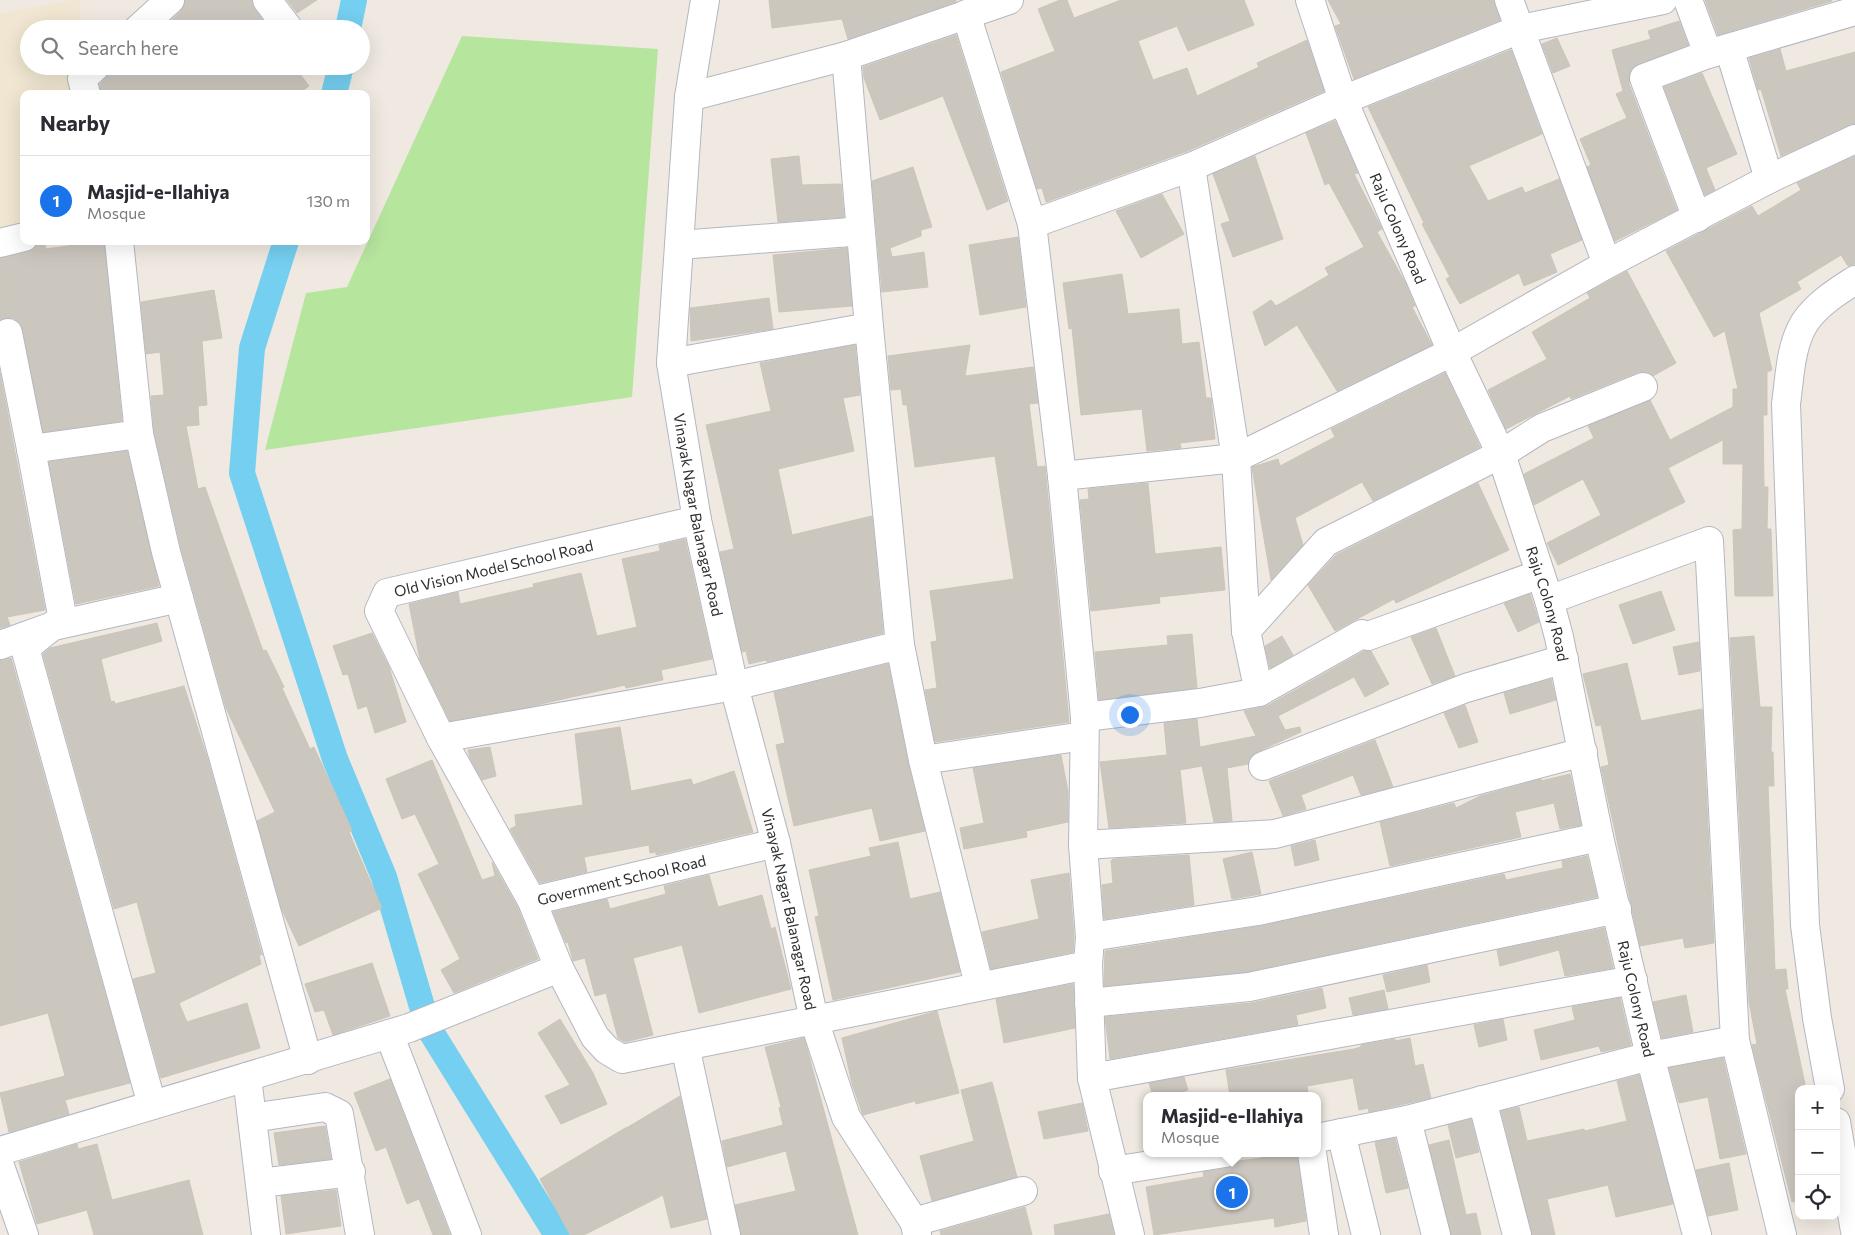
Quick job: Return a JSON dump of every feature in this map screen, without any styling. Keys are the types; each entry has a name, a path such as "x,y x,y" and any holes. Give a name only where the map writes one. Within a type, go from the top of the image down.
{"street":[{"path":"148,20 170,0"},
{"path":"267,0 282,20"},
{"name":"Vinayak Nagar Balanagar Road","path":"705,0 689,97 671,363 697,520 734,686 776,843 814,1020 846,1117 916,1228"},
{"path":"689,97 846,56 1009,0"},
{"name":"Raju Colony Road","path":"1310,0 1343,100 1452,352 1501,454 1540,574 1564,659 1584,752 1599,837 1650,1056 1697,1235"},
{"path":"1509,0 1607,264"},
{"path":"1032,224 1191,167 1343,100 1520,29 1662,0"},
{"path":"1688,0 1719,51 1769,179"},
{"path":"1698,218 1644,78 1719,51 1855,10 1852,0"},
{"path":"966,14 1032,224 1062,476 1084,727 1083,845 1090,936 1088,965 1092,1078 1130,1235"},
{"path":"846,56 869,327 900,645 923,760 978,985"},
{"path":"85,90 82,79 86,75"},
{"path":"1062,476 1236,458 1452,352 1607,264 1698,218 1769,179 1855,139"},
{"path":"1191,167 1236,458 1246,631 1259,692"},
{"path":"678,246 851,232"},
{"path":"0,243 20,238"},
{"path":"119,245 139,434 166,552 308,1060"},
{"path":"1829,1085 1817,1018 1805,925 1786,404 1793,352 1805,321 1827,299 1855,280"},
{"path":"671,363 869,327"},
{"path":"8,333 62,615 53,626 25,648 29,669 152,1105"},
{"path":"1246,631 1326,542 1501,454 1542,428 1643,387"},
{"path":"31,449 139,434"},
{"name":"Old Vision Model School Road","path":"441,738 379,611 388,592 697,520"},
{"path":"1548,600 1709,541 1735,1040 1782,1235"},
{"path":"923,760 1259,692 1362,634 1368,636 1540,574"},
{"path":"0,645 53,626 179,598"},
{"path":"441,738 734,686 900,645"},
{"path":"1263,766 1466,688 1564,659"},
{"name":"Government School Road","path":"441,738 532,901 776,843"},
{"path":"1083,845 1275,834 1584,752"},
{"path":"1090,936 1258,912 1599,837"},
{"path":"532,901 559,968 595,1037 607,1050 622,1059 978,985 1088,965"},
{"path":"1089,1003 1249,987 1617,909"},
{"path":"0,1151 308,1060 399,1031 559,968"},
{"path":"1092,1078 1632,980"},
{"path":"399,1031 467,1235"},
{"path":"1366,1235 1329,1135 1407,1120 1650,1056 1735,1040"},
{"path":"685,1046 726,1235"},
{"path":"247,1077 266,1235"},
{"path":"1482,1100 1517,1235"},
{"path":"252,1118 325,1107 339,1114 351,1172 360,1235"},
{"path":"1407,1120 1436,1235"},
{"path":"1837,1130 1855,1231"},
{"path":"1113,1171 1200,1157"},
{"path":"1313,1157 1324,1235"},
{"path":"0,1166 24,1235"},
{"path":"260,1183 351,1172"},
{"path":"916,1228 1023,1191"}],"shaded area":[{"path":"79,0 81,20 20,20 20,75 88,75 90,90 20,90 20,230 0,234 0,14"}],"green space":[{"path":"462,36 658,49 632,397 265,450 306,293 347,287 366,245 370,245 370,237"}],"building":[{"path":"185,0 252,0 255,9 263,20 172,20 181,11"},
{"path":"287,0 317,0 297,13"},
{"path":"769,0 956,0 956,2 848,39 842,19 772,28"},
{"path":"1060,0 1067,0 1074,18 1121,0 1244,0 1254,25 1188,51 1177,26 1138,41 1153,80 1187,68 1197,96 1259,67 1257,63 1307,40 1324,91 1185,152 1046,202 1042,188 1037,189 1001,72 1055,51 1038,9"},
{"path":"1328,0 1493,0 1500,20 1354,79 1335,26 1341,24"},
{"path":"1705,0 1832,0 1832,1 1718,35"},
{"path":"1679,21 1688,45 1638,64 1632,68 1629,76 1629,84 1677,210 1615,241 1587,167 1591,165 1580,139 1627,118 1616,94 1623,91 1612,50 1651,39 1648,31"},
{"path":"956,35 1008,201 987,210 943,96 880,120 864,78 863,67"},
{"path":"1557,38 1570,66 1553,73 1542,44"},
{"path":"1780,49 1786,71 1855,52 1855,124 1781,156 1761,89 1758,90 1749,58"},
{"path":"1511,50 1542,134 1469,166 1488,201 1522,187 1525,193 1559,179 1582,240 1550,254 1557,272 1524,286 1519,273 1460,304 1446,279 1450,277 1422,224 1424,223 1368,107"},
{"path":"1702,73 1737,154 1706,168 1715,190 1705,195 1664,87"},
{"path":"108,75 301,75 309,86 304,90 101,90 100,84"},
{"path":"1335,121 1358,173 1354,174 1382,229 1377,232 1406,284 1415,306 1412,307 1432,345 1337,391 1297,325 1265,346 1253,312 1271,300 1276,306 1329,275 1325,268 1364,247 1329,183 1325,185 1306,133"},
{"path":"799,156 802,185 841,184 844,217 778,222 771,159"},
{"path":"1255,156 1283,239 1233,257 1221,224 1230,221 1213,174"},
{"path":"1855,156 1855,264 1848,266 1841,255 1797,282 1801,289 1759,313 1772,370 1767,372 1767,415 1763,415 1764,487 1768,487 1767,529 1771,529 1773,596 1735,596 1733,530 1742,529 1743,464 1723,464 1723,440 1668,468 1685,502 1558,565 1547,543 1601,515 1583,479 1534,505 1524,474 1594,438 1588,426 1650,400 1670,440 1733,407 1733,389 1738,389 1725,331 1714,337 1666,251 1752,206 1758,216 1801,190 1797,183"},
{"path":"913,167 932,227 921,230 921,236 890,248 892,257 924,252 928,287 882,292 872,181"},
{"path":"1162,194 1184,234 1141,258 1116,211"},
{"path":"1018,237 1026,307 980,315 969,245"},
{"path":"36,245 45,245 46,249 75,245 104,245 122,421 43,432 23,330 20,323 13,318 0,320 0,258 28,252"},
{"path":"847,248 852,306 779,312 773,255"},
{"path":"1627,271 1676,363 1653,376 1646,372 1638,372 1571,399 1570,396 1506,429 1488,390 1547,359 1532,332 1590,298 1587,293"},
{"path":"1122,274 1128,314 1179,309 1182,344 1199,342 1206,398 1211,398 1215,439 1180,443 1181,448 1147,451 1142,409 1081,415 1072,328 1069,329 1063,283"},
{"path":"214,290 222,338 202,341 207,405 198,406 199,425 186,426 198,489 205,487 263,651 266,650 284,687 282,688 310,749 314,747 352,830 349,832 382,908 299,946 282,910 257,821 275,812 226,708 181,548 154,431 151,396 164,395 160,352 146,354 141,302"},
{"path":"769,298 773,329 691,341 690,308"},
{"path":"855,345 860,395 843,398 854,451 778,469 792,535 872,516 883,633 767,662 766,660 749,664 746,651 742,652 720,552 734,549 706,425 771,411 760,363"},
{"path":"970,345 965,376 1033,367 1038,403 1029,404 1037,467 1045,466 1069,722 935,742 925,690 937,688 931,642 937,641 930,591 1014,579 995,456 915,467 907,405 903,405 901,389 891,390 888,356"},
{"path":"0,373 45,610 7,617 10,625 0,628"},
{"path":"1445,373 1480,447 1373,501 1362,482 1295,518 1303,545 1271,580 1252,467 1278,459 1280,466 1335,437 1331,429"},
{"path":"127,451 159,586 76,604 49,462"},
{"path":"1148,483 1155,554 1221,547 1225,590 1159,597 1160,603 1091,611 1080,500 1089,499 1088,489"},
{"path":"1478,483 1509,550 1396,603 1394,599 1335,631 1308,585 1336,555"},
{"path":"685,539 712,659 661,670 663,680 626,688 625,685 532,706 450,721 420,660 409,604 458,592 460,604 534,587 533,584 581,573 597,636 637,627 622,559 660,551 659,545"},
{"path":"1661,591 1675,630 1633,644 1619,605"},
{"path":"1530,594 1539,622 1518,632 1504,603"},
{"path":"157,623 162,641 101,659 111,702 114,701 115,704 184,686 208,760 262,955 259,955 261,964 179,1003 187,1022 247,1003 260,1048 161,1078 133,979 156,973 137,902 114,909 43,654 50,648"},
{"path":"1436,628 1455,676 1432,684 1411,637"},
{"path":"372,633 389,667 406,722 375,733 367,706 358,709 348,674 343,675 333,646"},
{"path":"1192,634 1197,688 1099,700 1095,652 1168,645 1167,636"},
{"path":"1282,636 1293,655 1270,668 1265,646"},
{"path":"1754,636 1760,707 1772,707 1771,752 1773,752 1774,786 1768,786 1775,970 1786,969 1788,989 1785,989 1805,1085 1795,1085 1795,1202 1792,1202 1752,1045 1757,1044 1749,1002 1730,638"},
{"path":"1699,642 1700,671 1679,675 1673,647"},
{"path":"1364,651 1371,651 1389,684 1365,697 1354,677 1278,716 1285,730 1300,727 1301,732 1257,752 1251,757 1248,764 1227,768 1232,821 1214,822 1202,766 1180,770 1186,823 1109,828 1100,762 1167,755 1164,723 1197,719 1200,747 1256,736 1244,711 1267,706"},
{"path":"11,658 130,1083 65,1100 69,1114 9,1132 0,1093 65,1076 48,1013 0,1026 0,660"},
{"path":"1627,663 1641,721 1702,709 1714,943 1685,948 1683,938 1640,946 1601,767 1609,765 1601,725 1596,726 1583,674"},
{"path":"888,664 908,763 925,831 880,841 872,808 794,826 776,745 785,743 774,692"},
{"path":"1551,679 1556,700 1510,714 1504,693"},
{"path":"1465,705 1478,742 1459,748 1444,713"},
{"path":"620,727 631,791 691,779 693,785 734,771 753,832 656,855 656,852 650,853 649,845 584,857 587,872 540,883 510,829 516,826 515,815 583,805 575,734"},
{"path":"1375,740 1393,787 1361,795 1353,775 1301,795 1306,809 1283,816 1269,781"},
{"path":"490,747 496,776 482,780 470,758 468,750"},
{"path":"1061,755 1068,791 1068,822 1026,831 1027,837 964,849 960,828 984,823 973,768"},
{"path":"432,760 482,880 495,876 492,862 518,908 538,959 454,993 441,970 460,959 418,874 439,864 415,814 402,819 386,779"},
{"path":"1570,774 1581,825 1560,829 1554,803 1515,812 1521,837 1390,866 1380,822 1454,803 1456,808 1480,796 1541,779 1541,781"},
{"path":"1315,840 1319,860 1295,866 1291,846"},
{"path":"898,842 910,899 940,892 960,972 833,1000 815,917 819,916 809,870 871,856 869,848"},
{"path":"1252,852 1261,894 1232,899 1223,859"},
{"path":"1189,855 1194,905 1104,919 1102,885 1113,883 1111,861 1113,859"},
{"path":"1587,856 1597,897 1247,972 1104,986 1105,951 1261,926 1504,874 1506,880 1563,868 1562,861"},
{"path":"1069,873 1074,937 1073,952 991,969 982,932 1039,919 1031,880"},
{"path":"709,875 718,907 762,895 771,929 775,927 791,989 699,1013 682,945 633,958 653,1035 625,1042 618,1038 606,993 595,996 585,958 573,961 568,942 566,943 553,912 607,899 610,909 666,894 664,886"},
{"path":"1604,928 1613,968 1565,976 1559,950 1500,966 1497,950"},
{"path":"372,963 390,1016 333,1035 324,1010 315,1012 305,984"},
{"path":"1427,965 1430,982 1387,992 1383,975"},
{"path":"1073,984 1075,1028 1004,1043 996,999"},
{"path":"1322,988 1326,1008 1296,1015 1298,1025 1110,1059 1105,1017 1251,1003"},
{"path":"1384,990 1388,1009 1353,1015 1349,998"},
{"path":"1686,995 1693,1032 1662,1038 1653,1002"},
{"path":"1620,998 1631,1045 1601,1052 1599,1046 1541,1060 1534,1030 1575,1020 1572,1007"},
{"path":"937,1011 959,1093 916,1104 915,1101 863,1115 852,1084 842,1038"},
{"path":"560,1019 593,1073 607,1104 561,1124 545,1096 570,1085 538,1033"},
{"path":"1503,1019 1507,1040 1479,1047 1474,1025"},
{"path":"804,1038 858,1235 741,1235 735,1205 796,1191 786,1151 727,1167 722,1141 783,1125 779,1108 781,1107 765,1047"},
{"path":"1410,1038 1415,1066 1423,1064 1431,1098 1369,1112 1368,1108 1359,1110 1353,1078 1307,1086 1308,1092 1229,1092 1226,1070 1354,1049 1361,1047 1361,1045 1395,1039 1395,1041"},
{"path":"1723,1058 1746,1154 1720,1159 1708,1097 1679,1103 1669,1068"},
{"path":"1639,1075 1673,1204 1616,1217 1608,1185 1547,1199 1555,1235 1532,1235 1501,1111 1519,1107 1527,1141 1584,1129 1585,1131 1627,1121 1617,1081"},
{"path":"1184,1077 1188,1090 1182,1092 1152,1092 1149,1083"},
{"path":"390,1079 450,1235 433,1235 419,1199 407,1204 386,1147 376,1151 354,1093"},
{"path":"992,1082 1017,1177 932,1201 920,1156 974,1141 961,1090"},
{"path":"680,1096 707,1219 671,1228 663,1195 584,1235 570,1235 540,1179 627,1127 629,1129 628,1127"},
{"path":"1082,1103 1088,1131 1044,1139 1038,1112"},
{"path":"1471,1119 1479,1152 1456,1158 1448,1125"},
{"path":"325,1126 331,1159 279,1165 274,1133"},
{"path":"1395,1138 1408,1188 1386,1193 1375,1142"},
{"path":"1449,1140 1466,1215 1476,1213 1481,1235 1451,1235 1429,1145"},
{"path":"77,1144 78,1149 97,1144 112,1200 189,1180 203,1235 94,1235 87,1210 37,1224 19,1162"},
{"path":"1298,1157 1306,1221 1275,1227 1274,1218 1154,1235 1146,1187 1204,1177 1203,1172 1228,1168 1238,1161"},
{"path":"1729,1163 1738,1210 1708,1216 1696,1170"},
{"path":"336,1190 341,1226 286,1234 281,1196"},
{"path":"1025,1207 1032,1235 941,1235 940,1231"},
{"path":"1109,1214 1114,1235 1055,1235 1054,1225"}],"waterway":[{"path":"350,20 354,0"},
{"path":"335,90 339,75"},
{"path":"285,245 252,348 242,473 335,759 384,877 428,1027 557,1235"}],"place":[{"name":"Masjid-e-Ilahiya","path":"1232,1192"}]}
